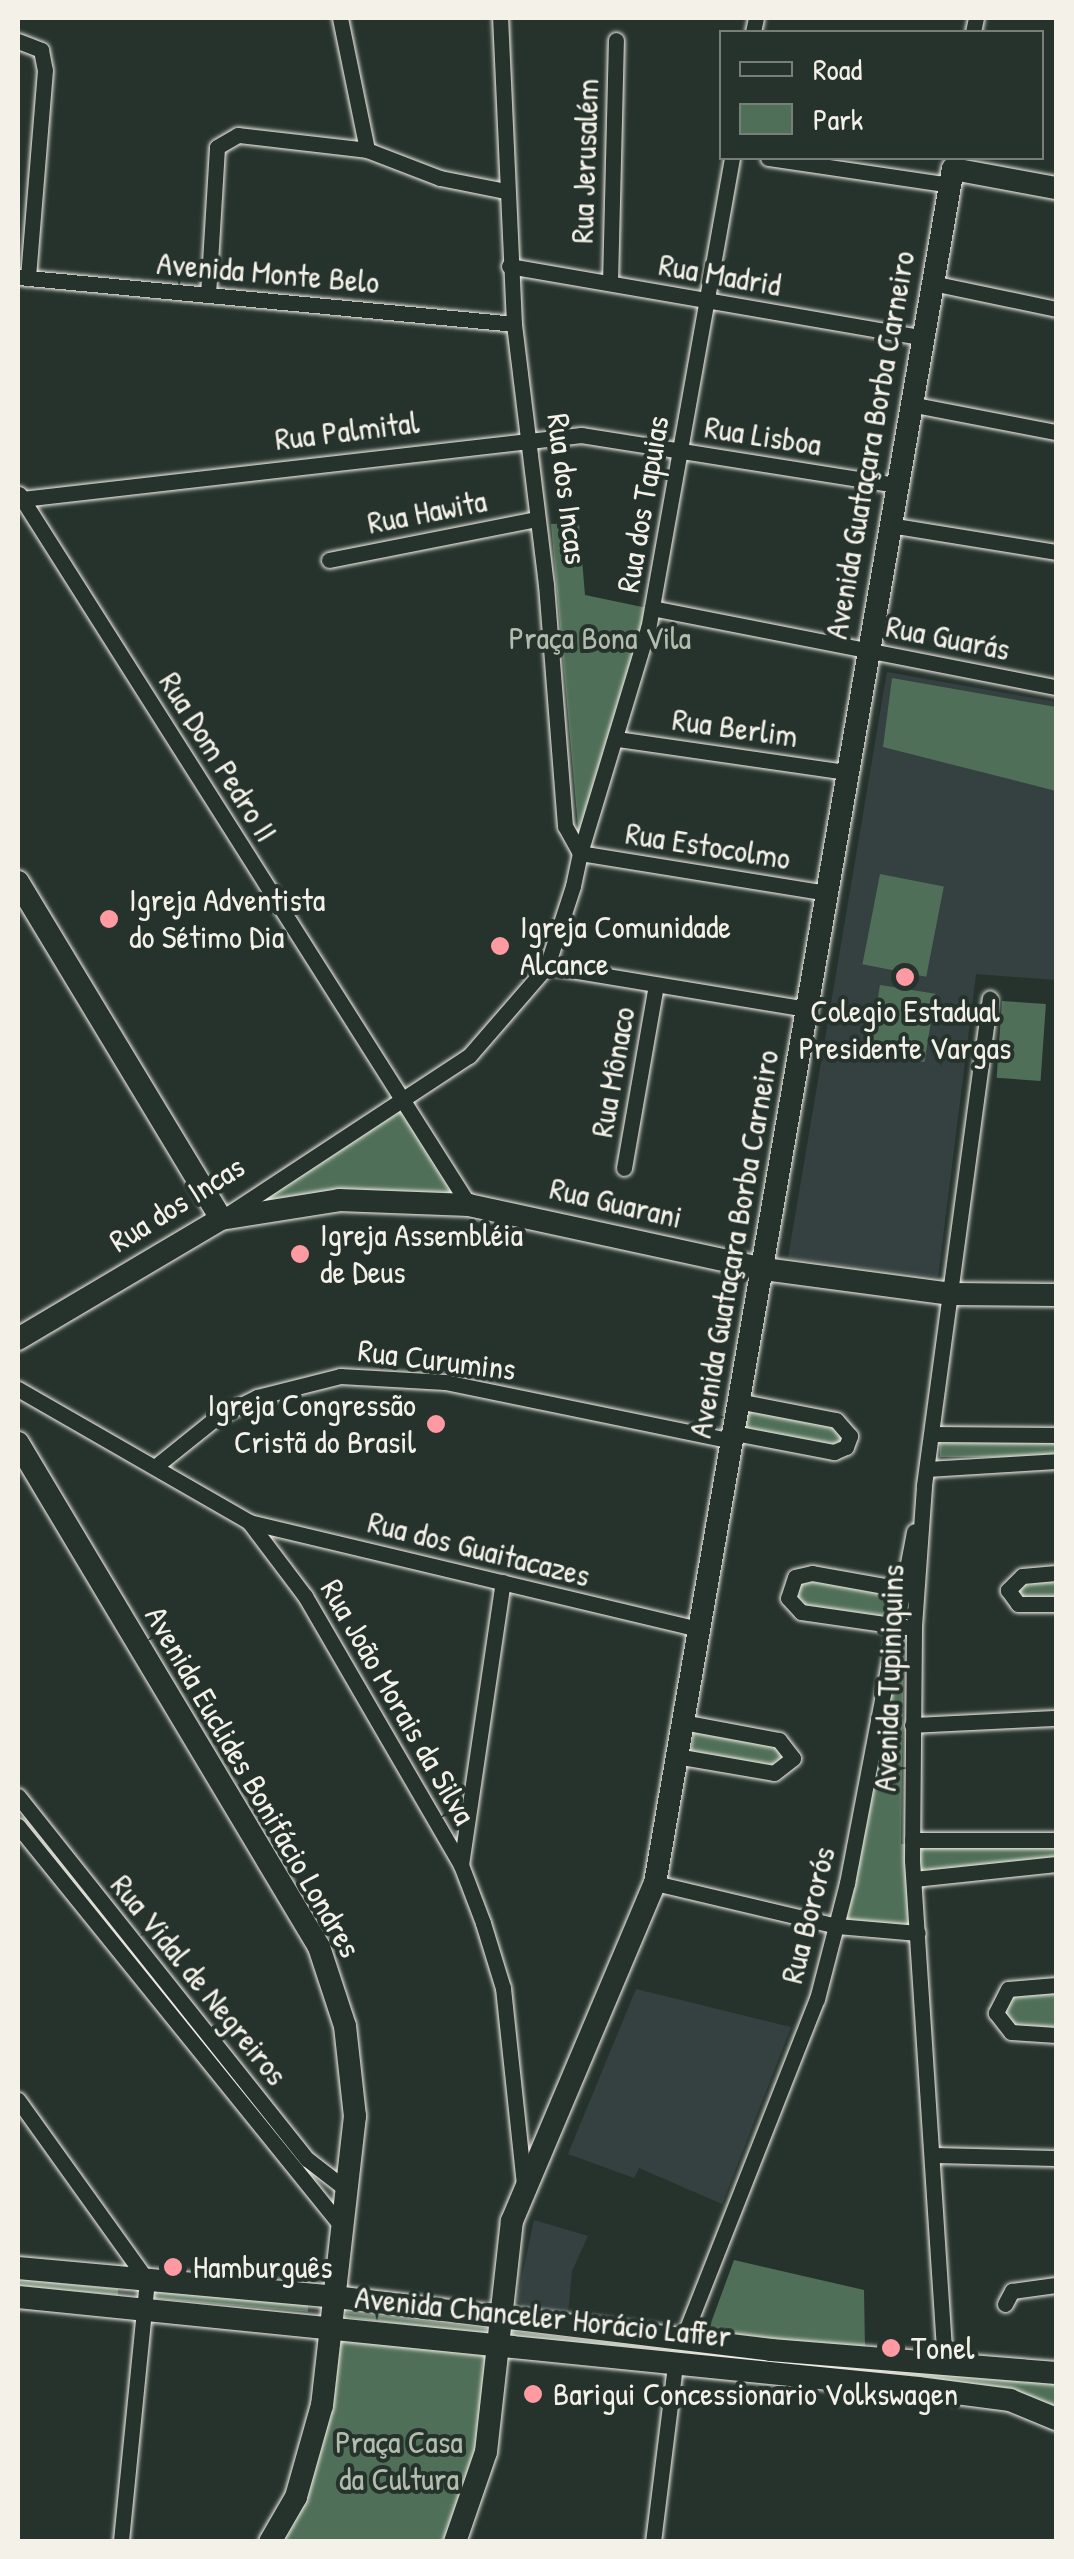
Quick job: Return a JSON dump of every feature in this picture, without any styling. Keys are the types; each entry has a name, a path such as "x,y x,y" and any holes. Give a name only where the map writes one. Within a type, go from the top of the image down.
{"street":[{"path":"340,18 367,150"},
{"name":"Rua dos Incas","path":"18,1339 221,1220 469,1056 547,966 580,853 565,826 514,324 500,18"},
{"name":"Rua Jerusalém","path":"610,283 616,40"},
{"path":"18,41 40,50 45,70 23,277"},
{"path":"208,295 211,168 225,140 238,135 367,150 440,178 505,191"},
{"name":"Rua dos Tapuias","path":"580,853 617,739 652,608 732,160"},
{"path":"799,160 953,170 1056,188"},
{"name":"Avenida Guataçara Borba Carneiro","path":"455,2542 483,2468 494,2348 512,2220 524,2183 655,1883 697,1629 764,1269 865,649 953,170"},
{"name":"Rua Madrid","path":"509,266 922,337"},
{"name":"Avenida Monte Belo","path":"23,277 514,324"},
{"path":"932,283 1056,309"},
{"path":"910,404 1056,432"},
{"name":"Rua Palmital","path":"20,495 528,437 582,436 679,451"},
{"name":"Rua Lisboa","path":"679,451 897,485"},
{"name":"Rua Dom Pedro II","path":"20,495 470,1204"},
{"name":"Rua Hawita","path":"329,560 536,519"},
{"path":"890,525 1056,552"},
{"name":"Rua Guarás","path":"652,608 1056,687"},
{"name":"Rua Berlim","path":"617,739 845,772"},
{"name":"Rua Estocolmo","path":"580,853 827,893"},
{"path":"18,882 221,1220"},
{"path":"547,966 808,1009"},
{"name":"Rua Mônaco","path":"624,1168 656,985"},
{"name":"Avenida Tupiniquins","path":"945,2364 912,1840 914,1626 925,1477 990,998"},
{"name":"Rua Guarani","path":"221,1220 310,1202 470,1204 764,1269 951,1294 1056,1296"},
{"name":"Rua Curumins","path":"156,1466 218,1417 258,1397 340,1376 445,1382 733,1437 834,1452 850,1436 836,1420 738,1400"},
{"name":"Rua João Morais da Silva","path":"18,1389 248,1522 305,1596 461,1865 503,1988 524,2183"},
{"path":"933,1434 1056,1435"},
{"name":"Avenida Euclides Bonifácio Londres","path":"18,1443 319,1948 353,2063 347,2190 332,2326 308,2458 296,2497 270,2542"},
{"path":"925,1477 1056,1461"},
{"name":"Rua Bororós","path":"682,2340 817,1999 837,1926 925,1477"},
{"name":"Rua dos Guaitacazes","path":"248,1522 697,1629"},
{"path":"901,1590 812,1572 795,1577 788,1598 800,1612 896,1628 914,1626"},
{"path":"1056,1573 1022,1576 1008,1590 1018,1604 1056,1604"},
{"path":"461,1865 504,1582"},
{"path":"912,1725 1056,1718"},
{"path":"676,1756 774,1773 793,1758 779,1740 682,1722"},
{"name":"Rua Vidal de Negreiros","path":"18,1796 307,2159 347,2190"},
{"path":"19,1833 33,1816"},
{"name":"Rua Vidal de Negreiros","path":"19,1833 342,2227"},
{"path":"912,1840 1056,1840"},
{"path":"914,1879 1056,1864"},
{"path":"655,1883 837,1926 918,1933"},
{"path":"1056,1985 1008,1989 996,2013 1011,2032 1056,2034"},
{"path":"18,2100 148,2280 122,2542"},
{"path":"934,2155 1056,2158"},
{"name":"Avenida Chanceler Horácio Laffer","path":"18,2268 335,2297 682,2340 1056,2373"},
{"path":"1004,2304 1012,2291 1056,2285"},
{"name":"Avenida Chanceler Horácio Laffer","path":"18,2297 332,2326 494,2348 1010,2400 1056,2416"},
{"path":"653,2542 675,2365"},
{"path":"1056,2384 1056,2416"}],"shaded area":[{"name":"Colegio Estadual Presidente Vargas","path":"887,672 1056,702 1056,980 976,974 938,1277 788,1258"},
{"path":"636,1989 791,2027 722,2204 639,2168 634,2178 568,2154"},
{"path":"534,2220 588,2236 572,2271 568,2314 525,2309 517,2300"}],"green space":[{"name":"Praça Bona Vila","path":"579,523 585,595 647,608 579,838 551,524"},
{"path":"892,678 1056,707 1056,791 883,747"},
{"path":"880,874 944,886 926,977 862,964"},
{"path":"880,985 935,994 925,1062 869,1053"},
{"path":"1002,1001 1046,1004 1041,1081 997,1078"},
{"path":"403,1105 456,1197 251,1201"},
{"path":"748,1404 847,1426 844,1446 743,1434"},
{"path":"940,1438 1056,1438 1056,1457 940,1457"},
{"path":"808,1575 896,1598 892,1625 801,1608 794,1587"},
{"path":"1056,1578 1056,1603 1026,1604 1014,1588"},
{"path":"904,1631 901,1844 1045,1840 1056,1844 1056,1859 907,1877 911,1931 845,1925"},
{"path":"695,1725 782,1743 785,1768 690,1757"},
{"path":"1056,1987 1056,2032 1018,2032 1002,2021 1002,1995"},
{"path":"734,2260 864,2290 865,2349 708,2331"},
{"path":"18,2279 118,2289 118,2295 18,2286"},
{"path":"150,2291 308,2305 308,2312 149,2298"},
{"path":"347,2312 486,2328 485,2335 346,2317"},
{"path":"504,2330 664,2349 503,2337"},
{"name":"Praça Casa da Cultura","path":"340,2331 488,2354 482,2450 451,2541 280,2542"},
{"path":"711,2354 1056,2371 1056,2416 1030,2403 929,2377"}],"place":[{"name":"Igreja Adventista do Sétimo Dia","path":"109,919"},
{"name":"Igreja Comunidade Alcance","path":"500,946"},
{"name":"Colegio Estadual Presidente Vargas","path":"905,977"},
{"name":"Igreja Assembléia de Deus","path":"300,1254"},
{"name":"Igreja Congressão Cristã do Brasil","path":"436,1424"},
{"name":"Hamburguês","path":"173,2267"},
{"name":"Tonel","path":"891,2348"},
{"name":"Barigui Concessionario Volkswagen","path":"533,2394"}]}
